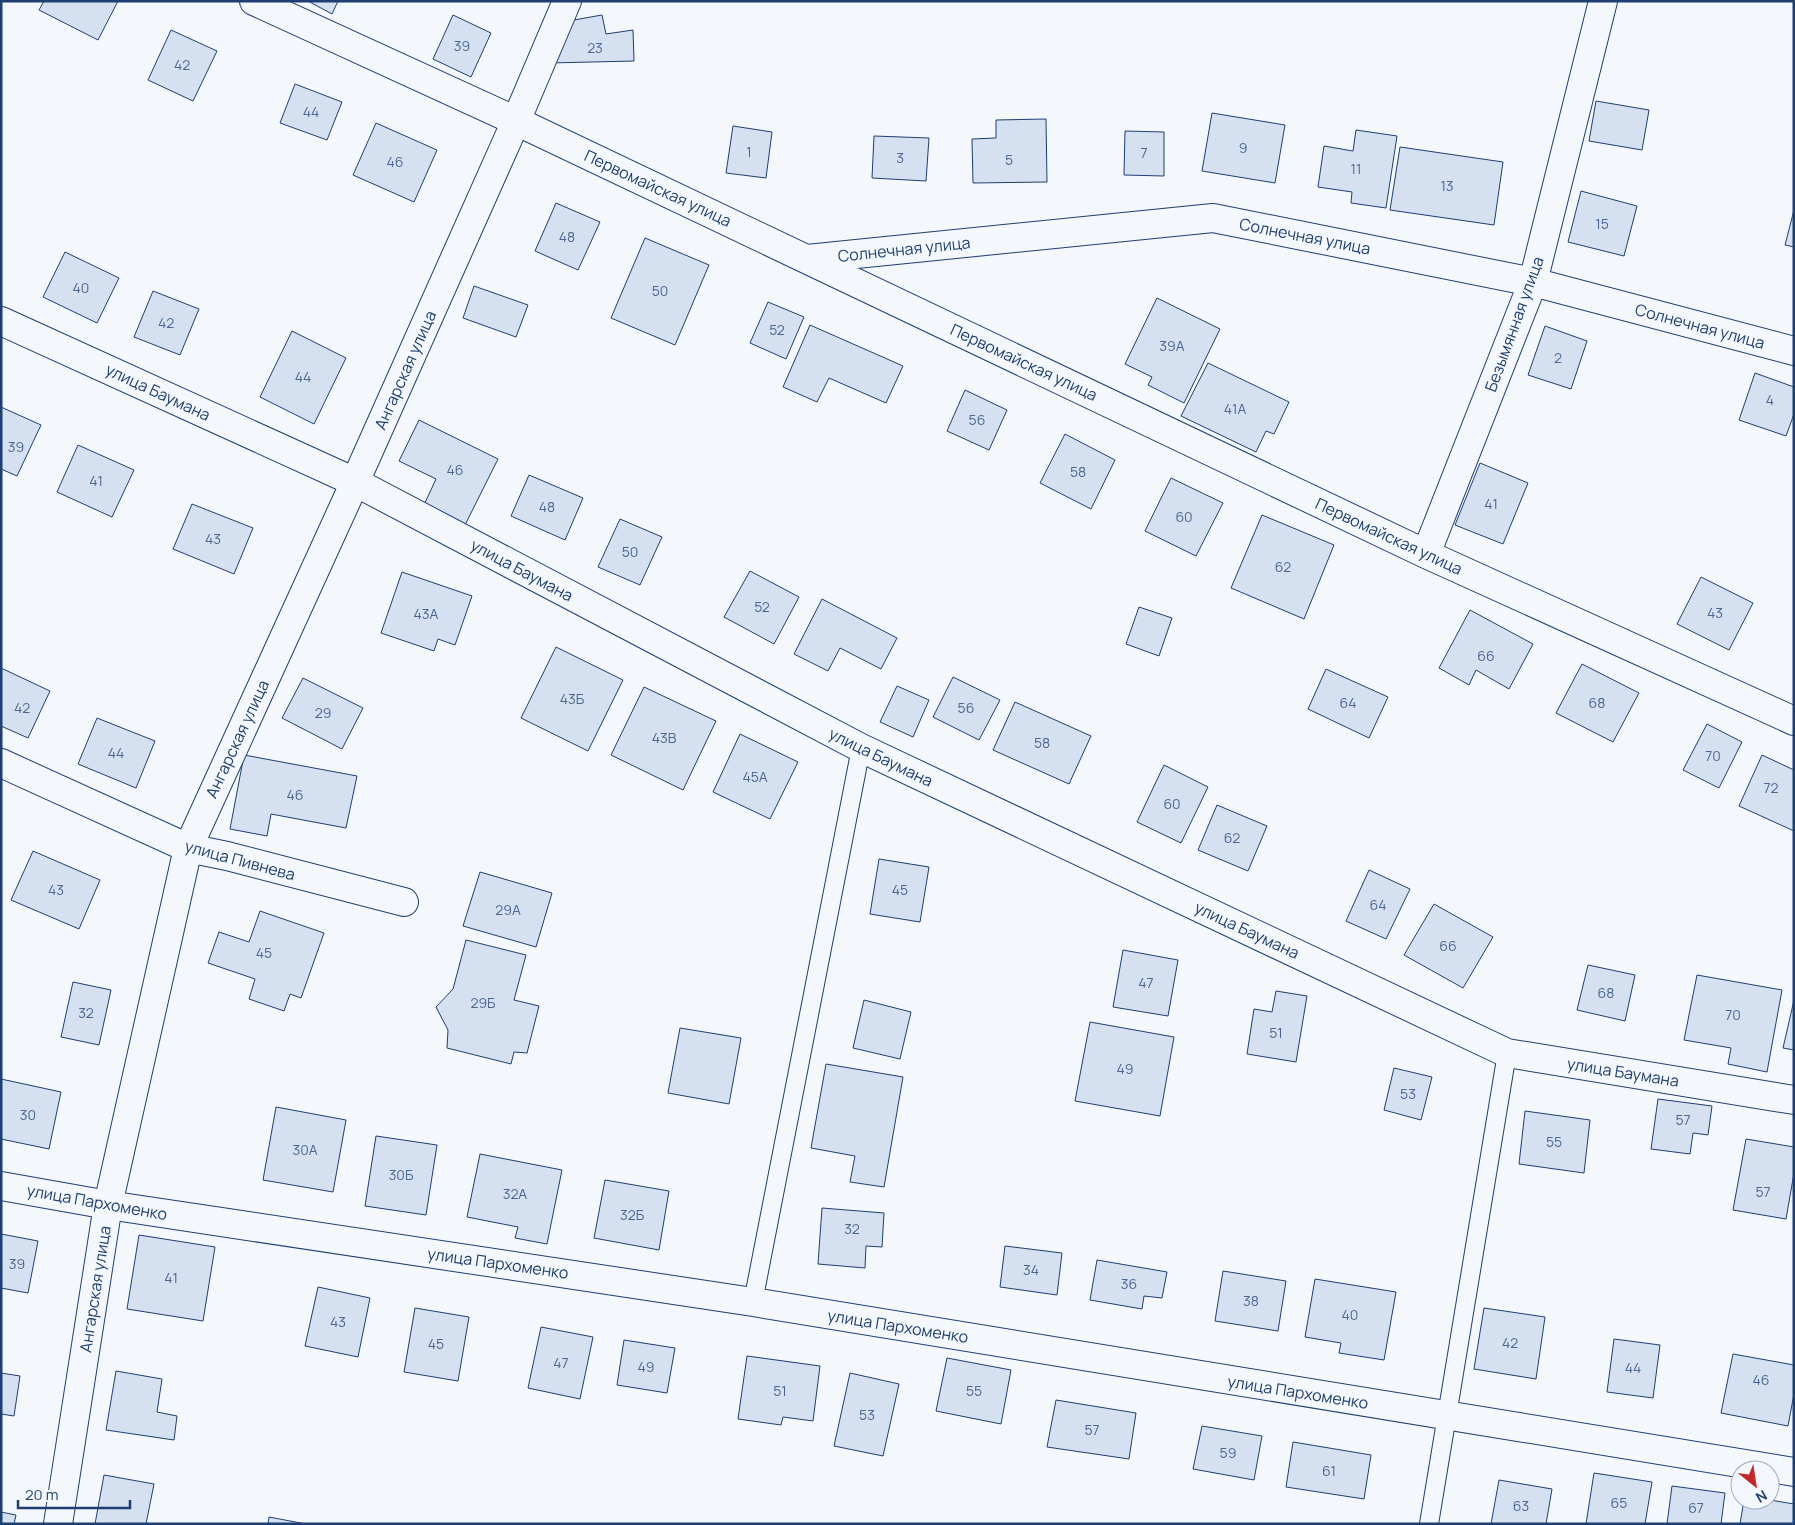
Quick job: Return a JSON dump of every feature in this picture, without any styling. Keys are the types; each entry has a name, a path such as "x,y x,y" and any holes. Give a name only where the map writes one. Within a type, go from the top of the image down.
{"street":[{"name":"Первомайская улица","path":"254,1 516,121 1426,554 1794,721"},
{"name":"Ангарская улица","path":"58,1524 108,1205 188,848 355,482 516,121 567,1"},
{"name":"Безымянная улица","path":"1426,554 1533,282 1603,1"},
{"name":"Солнечная улица","path":"807,259 1213,218 1533,282 1794,351"},
{"name":"улица Баумана","path":"1,321 355,482 861,748 1507,1053 1794,1100"},
{"name":"улица Пивнева","path":"1,763 188,848 227,856 404,902"},
{"name":"улица Пархоменко","path":"1,1186 108,1205 753,1302 1794,1472"}],"lane":[{"path":"753,1302 861,748"},
{"path":"1429,1524 1507,1053"}],"building":[{"path":"44,1 118,1 98,40 39,10"},
{"path":"308,1 338,1 332,14"},
{"path":"453,15 491,33 471,77 433,59"},
{"path":"602,15 606,34 633,30 634,61 549,63 568,21"},
{"path":"171,30 217,51 193,101 148,80"},
{"path":"295,84 342,102 327,140 280,123"},
{"path":"1596,101 1649,110 1642,150 1589,141"},
{"path":"1212,113 1285,125 1275,183 1202,171"},
{"path":"1046,119 1047,182 973,183 972,139 996,138 996,120"},
{"path":"376,123 437,150 414,202 353,175"},
{"path":"733,126 772,132 766,178 726,173"},
{"path":"1356,130 1397,136 1386,208 1351,203 1352,192 1318,187 1324,146 1353,151"},
{"path":"1125,131 1164,132 1164,176 1124,175"},
{"path":"874,136 929,138 926,181 872,178"},
{"path":"1400,147 1503,162 1494,225 1390,210"},
{"path":"1581,191 1637,206 1624,256 1568,242"},
{"path":"556,203 600,222 578,270 535,251"},
{"path":"1794,210 1794,247 1785,245"},
{"path":"645,238 709,265 675,345 611,318"},
{"path":"65,252 119,278 97,323 43,297"},
{"path":"474,286 528,305 516,337 463,318"},
{"path":"153,291 199,309 180,355 134,337"},
{"path":"1157,298 1220,329 1184,403 1148,385 1152,377 1125,364"},
{"path":"768,302 804,317 786,359 750,343"},
{"path":"810,325 903,366 886,403 829,378 817,402 783,387"},
{"path":"1545,326 1587,341 1571,389 1528,375"},
{"path":"292,331 346,358 314,424 260,397"},
{"path":"1208,363 1289,402 1274,434 1266,431 1256,452 1181,416"},
{"path":"1755,373 1794,387 1794,414 1786,436 1739,420"},
{"path":"965,390 1007,410 989,450 947,431"},
{"path":"1,407 41,425 17,476 1,469"},
{"path":"419,420 498,459 464,527 423,507 436,479 399,461"},
{"path":"1065,434 1115,460 1091,509 1040,483"},
{"path":"78,445 134,470 112,517 57,492"},
{"path":"1480,463 1528,483 1503,544 1455,525"},
{"path":"529,475 583,498 565,540 511,516"},
{"path":"1171,478 1223,503 1196,556 1145,531"},
{"path":"192,504 253,528 234,574 173,549"},
{"path":"1262,515 1334,545 1304,619 1231,588"},
{"path":"620,519 662,537 640,585 598,567"},
{"path":"750,571 799,597 774,644 724,617"},
{"path":"402,572 472,596 455,645 438,639 434,651 381,633"},
{"path":"1701,577 1753,603 1729,650 1677,624"},
{"path":"822,599 897,638 881,669 840,648 828,671 794,654"},
{"path":"1139,607 1172,618 1159,656 1126,644"},
{"path":"1470,610 1533,644 1509,689 1476,670 1469,685 1439,668"},
{"path":"556,647 623,680 588,751 521,718"},
{"path":"1582,664 1639,693 1613,742 1556,713"},
{"path":"1,668 50,691 28,738 1,726"},
{"path":"1326,669 1388,697 1369,738 1308,709"},
{"path":"953,677 1000,700 979,740 933,717"},
{"path":"303,678 363,708 342,749 282,718"},
{"path":"897,686 929,700 913,737 880,722"},
{"path":"644,687 716,721 683,790 611,755"},
{"path":"1015,702 1091,736 1069,784 993,750"},
{"path":"97,718 155,741 136,788 78,764"},
{"path":"1707,724 1742,742 1719,788 1683,770"},
{"path":"740,734 798,762 770,819 713,792"},
{"path":"244,755 357,776 346,828 271,814 267,836 230,829"},
{"path":"1762,755 1794,770 1794,831 1739,806"},
{"path":"1164,765 1208,787 1181,843 1137,822"},
{"path":"1217,805 1267,826 1248,871 1198,850"},
{"path":"33,851 100,880 79,929 11,900"},
{"path":"879,859 929,867 920,922 870,914"},
{"path":"1369,870 1410,889 1386,939 1346,921"},
{"path":"480,872 552,893 536,947 463,926"},
{"path":"1434,904 1493,937 1463,988 1404,955"},
{"path":"260,911 324,933 301,998 290,994 284,1011 249,999 255,979 208,963 219,932 249,942"},
{"path":"466,940 526,955 514,1000 539,1006 527,1053 514,1052 511,1064 447,1048 448,1030 436,1007 453,989"},
{"path":"1123,950 1178,960 1168,1016 1113,1007"},
{"path":"1588,965 1635,975 1625,1021 1577,1010"},
{"path":"1697,975 1782,990 1767,1072 1728,1064 1731,1048 1684,1040"},
{"path":"73,982 111,990 99,1045 61,1037"},
{"path":"1276,991 1307,996 1296,1062 1247,1054 1254,1009 1272,1012"},
{"path":"864,1000 911,1012 900,1059 853,1048"},
{"path":"1794,1000 1794,1050 1783,1048"},
{"path":"1090,1022 1174,1037 1160,1116 1075,1101"},
{"path":"680,1028 741,1038 729,1104 668,1093"},
{"path":"826,1064 903,1077 884,1187 850,1182 855,1156 811,1148"},
{"path":"1394,1068 1432,1077 1421,1120 1384,1110"},
{"path":"1,1079 61,1092 49,1149 1,1139"},
{"path":"1658,1099 1712,1106 1708,1135 1693,1133 1690,1154 1651,1149"},
{"path":"276,1107 346,1120 333,1192 263,1180"},
{"path":"1525,1111 1590,1120 1584,1173 1519,1164"},
{"path":"376,1136 437,1145 426,1215 365,1206"},
{"path":"1746,1139 1794,1147 1794,1173 1786,1219 1733,1210"},
{"path":"480,1154 562,1170 547,1244 515,1238 518,1227 467,1217"},
{"path":"605,1180 669,1191 659,1250 594,1238"},
{"path":"822,1208 884,1213 882,1247 866,1246 865,1268 818,1264"},
{"path":"1,1234 38,1241 28,1293 1,1288"},
{"path":"139,1235 215,1247 203,1321 127,1309"},
{"path":"1005,1246 1062,1253 1057,1295 1000,1287"},
{"path":"1097,1260 1167,1272 1162,1298 1144,1296 1142,1309 1090,1300"},
{"path":"1223,1271 1286,1281 1278,1331 1215,1321"},
{"path":"1315,1279 1396,1292 1384,1360 1339,1353 1341,1343 1305,1337"},
{"path":"318,1287 370,1298 358,1357 305,1346"},
{"path":"415,1308 469,1317 458,1381 404,1372"},
{"path":"1484,1308 1545,1317 1536,1379 1474,1369"},
{"path":"541,1327 593,1337 580,1399 528,1388"},
{"path":"1614,1339 1660,1345 1653,1398 1607,1392"},
{"path":"624,1340 675,1348 667,1393 617,1385"},
{"path":"1733,1354 1794,1365 1794,1394 1788,1426 1721,1413"},
{"path":"747,1356 820,1366 813,1421 783,1417 781,1425 738,1419"},
{"path":"947,1358 1011,1370 1001,1424 936,1411"},
{"path":"116,1371 162,1379 157,1412 177,1416 174,1440 106,1430"},
{"path":"1,1373 20,1376 14,1416 1,1414"},
{"path":"850,1373 899,1384 883,1456 834,1446"},
{"path":"1056,1400 1136,1413 1129,1459 1047,1447"},
{"path":"1202,1426 1262,1436 1254,1480 1193,1469"},
{"path":"1293,1442 1371,1455 1364,1499 1286,1487"},
{"path":"1594,1473 1652,1482 1645,1524 1586,1524"},
{"path":"104,1475 154,1484 146,1524 95,1524"},
{"path":"1499,1480 1552,1489 1546,1524 1491,1524"},
{"path":"1672,1486 1725,1493 1721,1524 1667,1524"},
{"path":"1780,1502 1794,1504 1794,1524 1740,1524 1742,1510 1780,1510"},
{"path":"1,1512 16,1515 14,1524 1,1524"},
{"path":"269,1517 306,1524 268,1524"}]}
